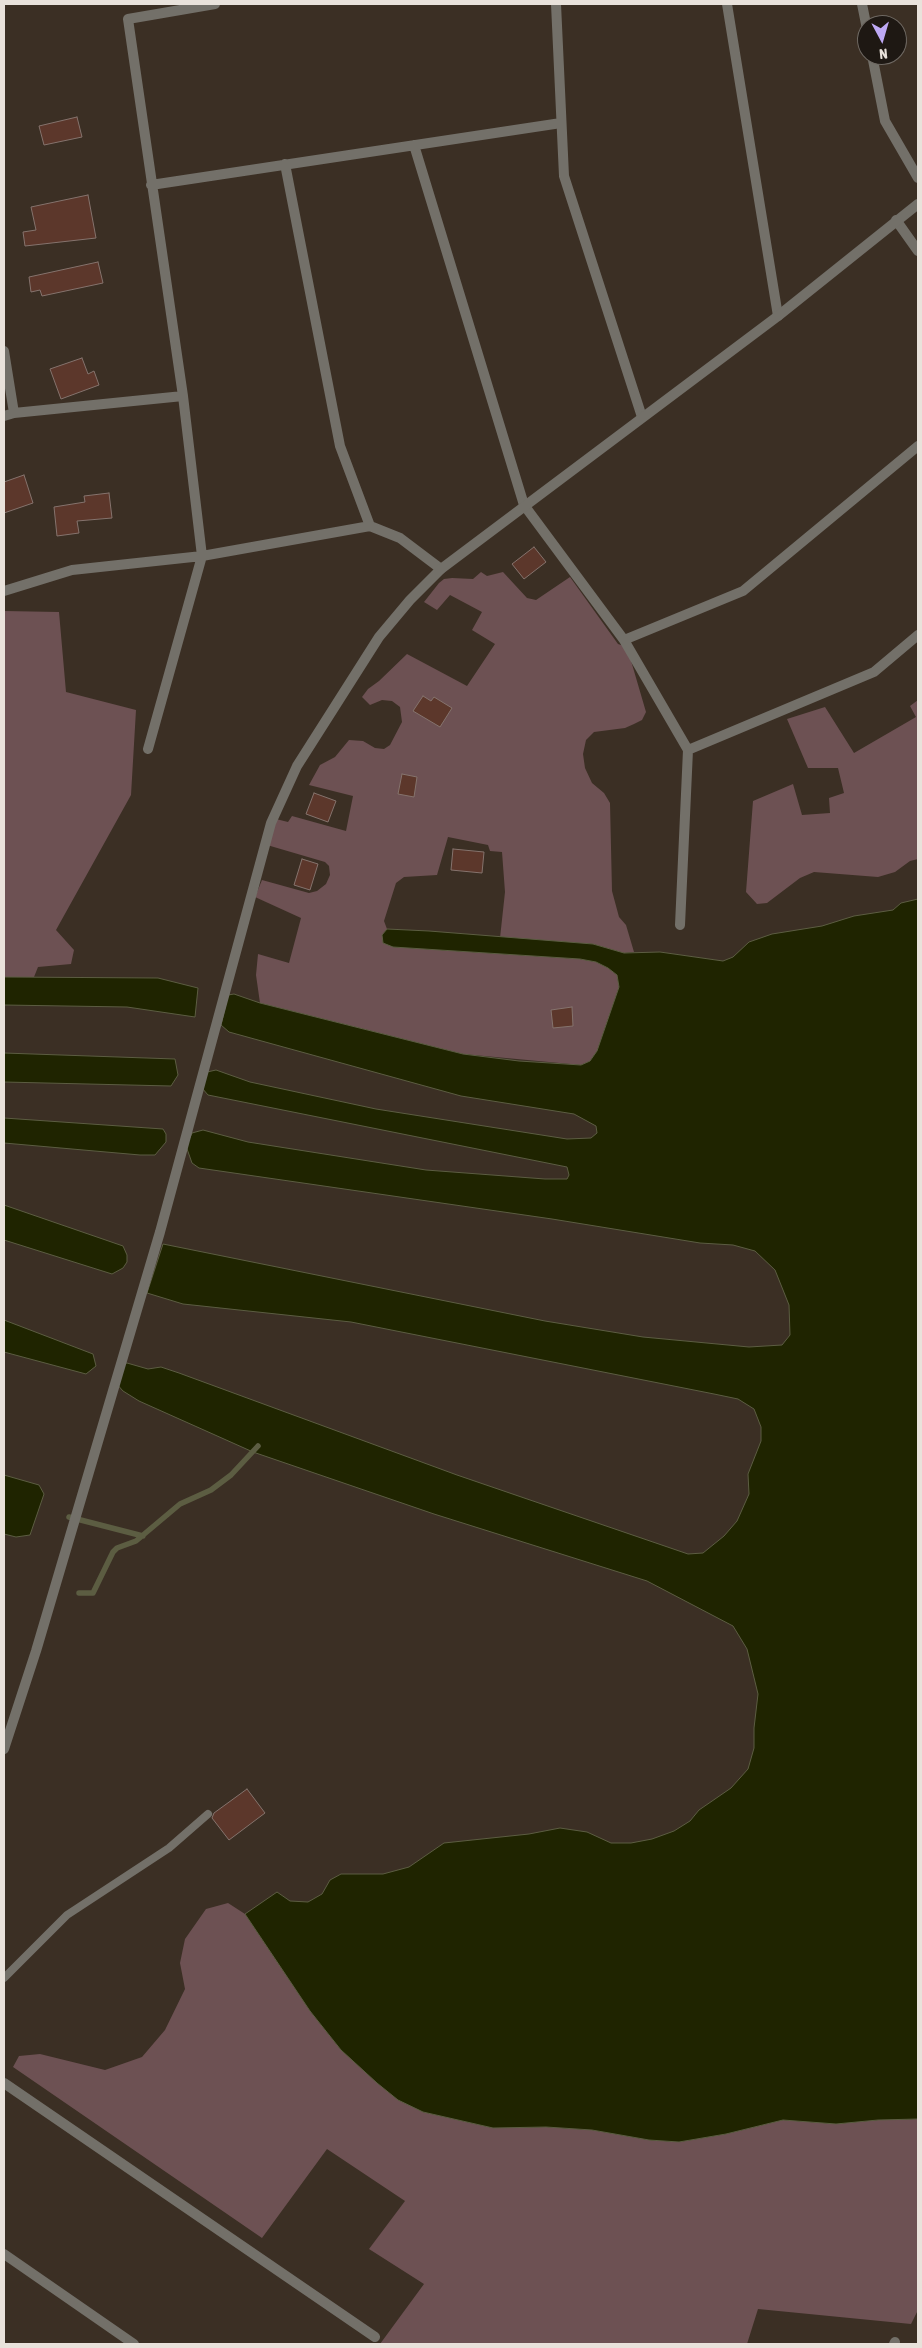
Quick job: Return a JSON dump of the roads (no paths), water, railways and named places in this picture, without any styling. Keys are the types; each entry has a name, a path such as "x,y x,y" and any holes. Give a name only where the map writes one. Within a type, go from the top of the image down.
{"street":[{"path":"148,749 202,556 183,396 128,19 215,4"},
{"path":"556,4 564,176 642,417"},
{"path":"727,4 778,316"},
{"path":"874,65 885,120 918,178"},
{"path":"151,185 562,123"},
{"path":"414,145 524,505 624,640 688,750 680,925"},
{"path":"285,164 340,446 370,526"},
{"path":"4,1750 36,1652 160,1232 271,822 297,766 379,637 410,600 441,569 778,316 918,204"},
{"path":"896,220 918,251"},
{"path":"4,351 9,415 183,396"},
{"path":"624,640 743,591 918,446"},
{"path":"4,591 72,570 202,556 370,526 400,538 441,569"},
{"path":"688,750 874,672 918,635"},
{"path":"4,2083 375,2337"},
{"path":"4,2254 134,2344"}],"lane":[{"path":"4,1978 67,1915 155,1858 208,1814"}],"waterway":[{"path":"79,1593 93,1593 113,1552 117,1548 136,1541 180,1504 211,1490 231,1475 258,1446"},
{"path":"69,1517 143,1536"}]}
